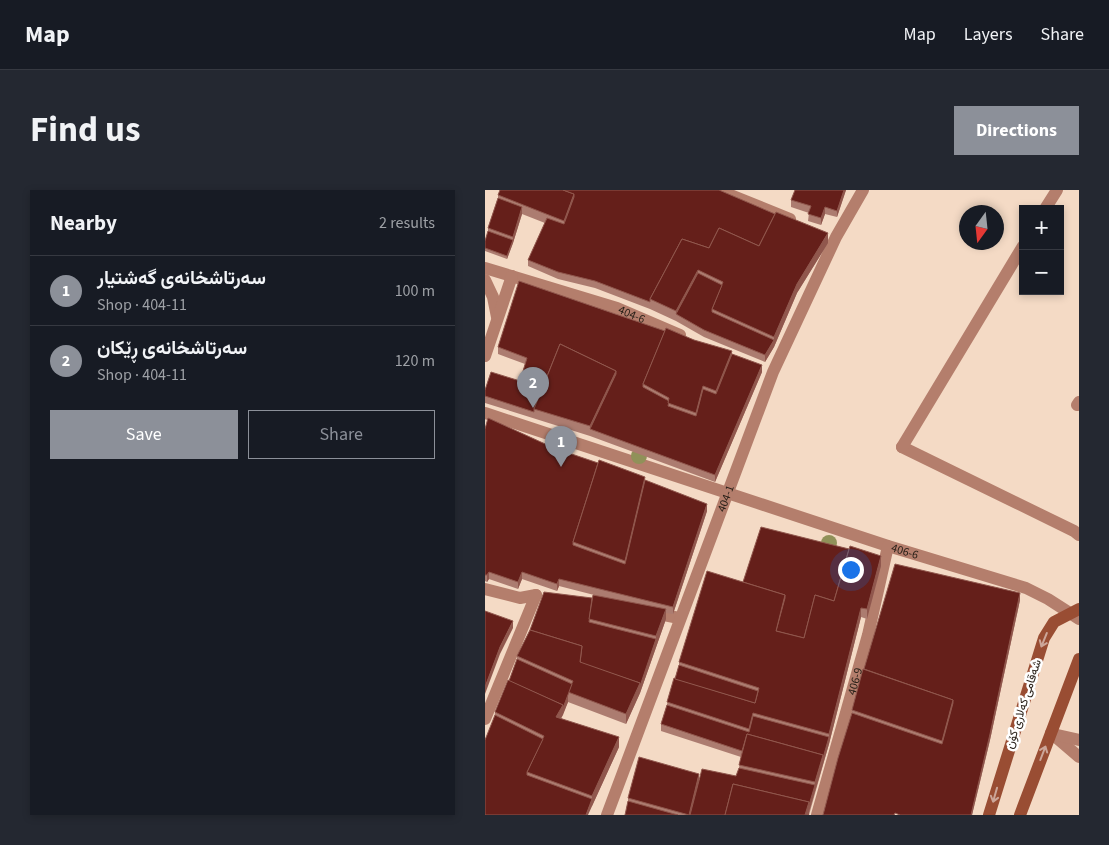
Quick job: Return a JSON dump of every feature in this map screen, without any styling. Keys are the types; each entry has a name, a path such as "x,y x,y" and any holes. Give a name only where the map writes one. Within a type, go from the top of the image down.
{"street":[{"path":"718,190 800,223"},
{"name":"404-1","path":"607,815 679,618 728,492 769,370 832,235 863,190"},
{"path":"1048,205 1057,190"},
{"path":"1021,250 902,447 1079,535"},
{"name":"404-6","path":"485,268 617,308 693,341"},
{"path":"485,356 512,276"},
{"path":"485,280 493,298 498,320"},
{"name":"406-6","path":"485,413 888,546 1026,588 1076,614"},
{"name":"406-9","path":"817,815 869,635 888,546"},
{"path":"485,589 520,598 542,594 485,719"},
{"path":"636,610 679,618"},
{"name":"شەقامی کەلاری کۆن","path":"989,815 1044,638 1054,622 1076,614"},
{"path":"1020,815 1079,659"},
{"path":"1051,733 1079,740"},
{"path":"1051,733 1079,757"}],"building":[{"path":"500,190 563,190 574,194 564,221 498,195"},
{"path":"563,190 719,190 775,214 759,246 719,228 709,248 682,239 650,302 595,281 558,272 528,260 547,218 564,224 574,194"},
{"path":"795,190 844,190 837,211 825,207 821,218 808,214 811,206 791,200"},
{"path":"498,198 522,207 513,237 488,228"},
{"path":"776,212 828,233 797,284 774,337 712,309 723,282 698,270 676,311 650,299 682,239 709,248 719,228 759,246"},
{"path":"488,231 513,240 507,256 485,248"},
{"path":"698,273 722,285 712,312 774,340 765,355 704,330 676,314"},
{"path":"519,281 665,331 643,387 669,401 668,406 696,416 703,389 716,394 732,354 762,365 715,475 590,429 616,371 560,344 534,412 485,396 491,372 520,381 527,358 498,347"},
{"path":"666,328 694,340 732,351 716,391 703,386 696,413 668,403 669,398 643,384"},
{"path":"560,344 616,371 590,426 534,409"},
{"path":"488,418 554,448 598,463 573,545 625,564 645,480 707,504 673,607 559,579 557,584 522,572 518,582 489,572 485,575 485,429"},
{"path":"599,460 645,477 625,561 573,542"},
{"path":"761,527 849,549 834,601 815,595 804,638 776,631 785,595 743,582"},
{"path":"850,546 881,556 867,609 861,608 829,734 753,713 749,729 667,702 674,678 755,703 759,688 679,662 707,571 785,595 776,631 804,638 815,595 834,601"},
{"path":"895,564 1020,593 971,815 900,815 895,813 894,815 823,815 852,713 942,744 953,700 864,669"},
{"path":"544,592 592,598 589,622 656,639 640,686 640,683 580,663 582,646 530,630"},
{"path":"593,595 666,609 656,636 589,619"},
{"path":"485,611 513,621 500,647 485,687"},
{"path":"530,630 582,646 580,662 640,683 626,714 568,692 573,681 517,656"},
{"path":"517,659 572,684 563,708 563,705 509,681"},
{"path":"679,665 758,691 755,703 675,679"},
{"path":"863,669 953,700 942,741 852,710"},
{"path":"508,680 563,705 556,717 619,737 592,796 527,772 544,736 495,712"},
{"path":"667,705 749,732 753,716 829,737 823,758 823,755 747,734 742,751 661,724"},
{"path":"495,715 543,739 527,775 592,799 586,815 485,815 485,740"},
{"path":"747,734 823,755 815,782 739,765"},
{"path":"639,757 699,774 689,815 628,798"},
{"path":"739,768 815,785 809,805 809,802 733,784 725,815 690,815 702,769 736,776"},
{"path":"733,784 809,802 805,815 725,815"},
{"path":"628,801 678,815 625,815"}],"place":[{"name":"سەرتاشخانەی ڕێکان","path":"533,408"},
{"name":"سەرتاشخانەی گەشتیار","path":"561,467"}]}
